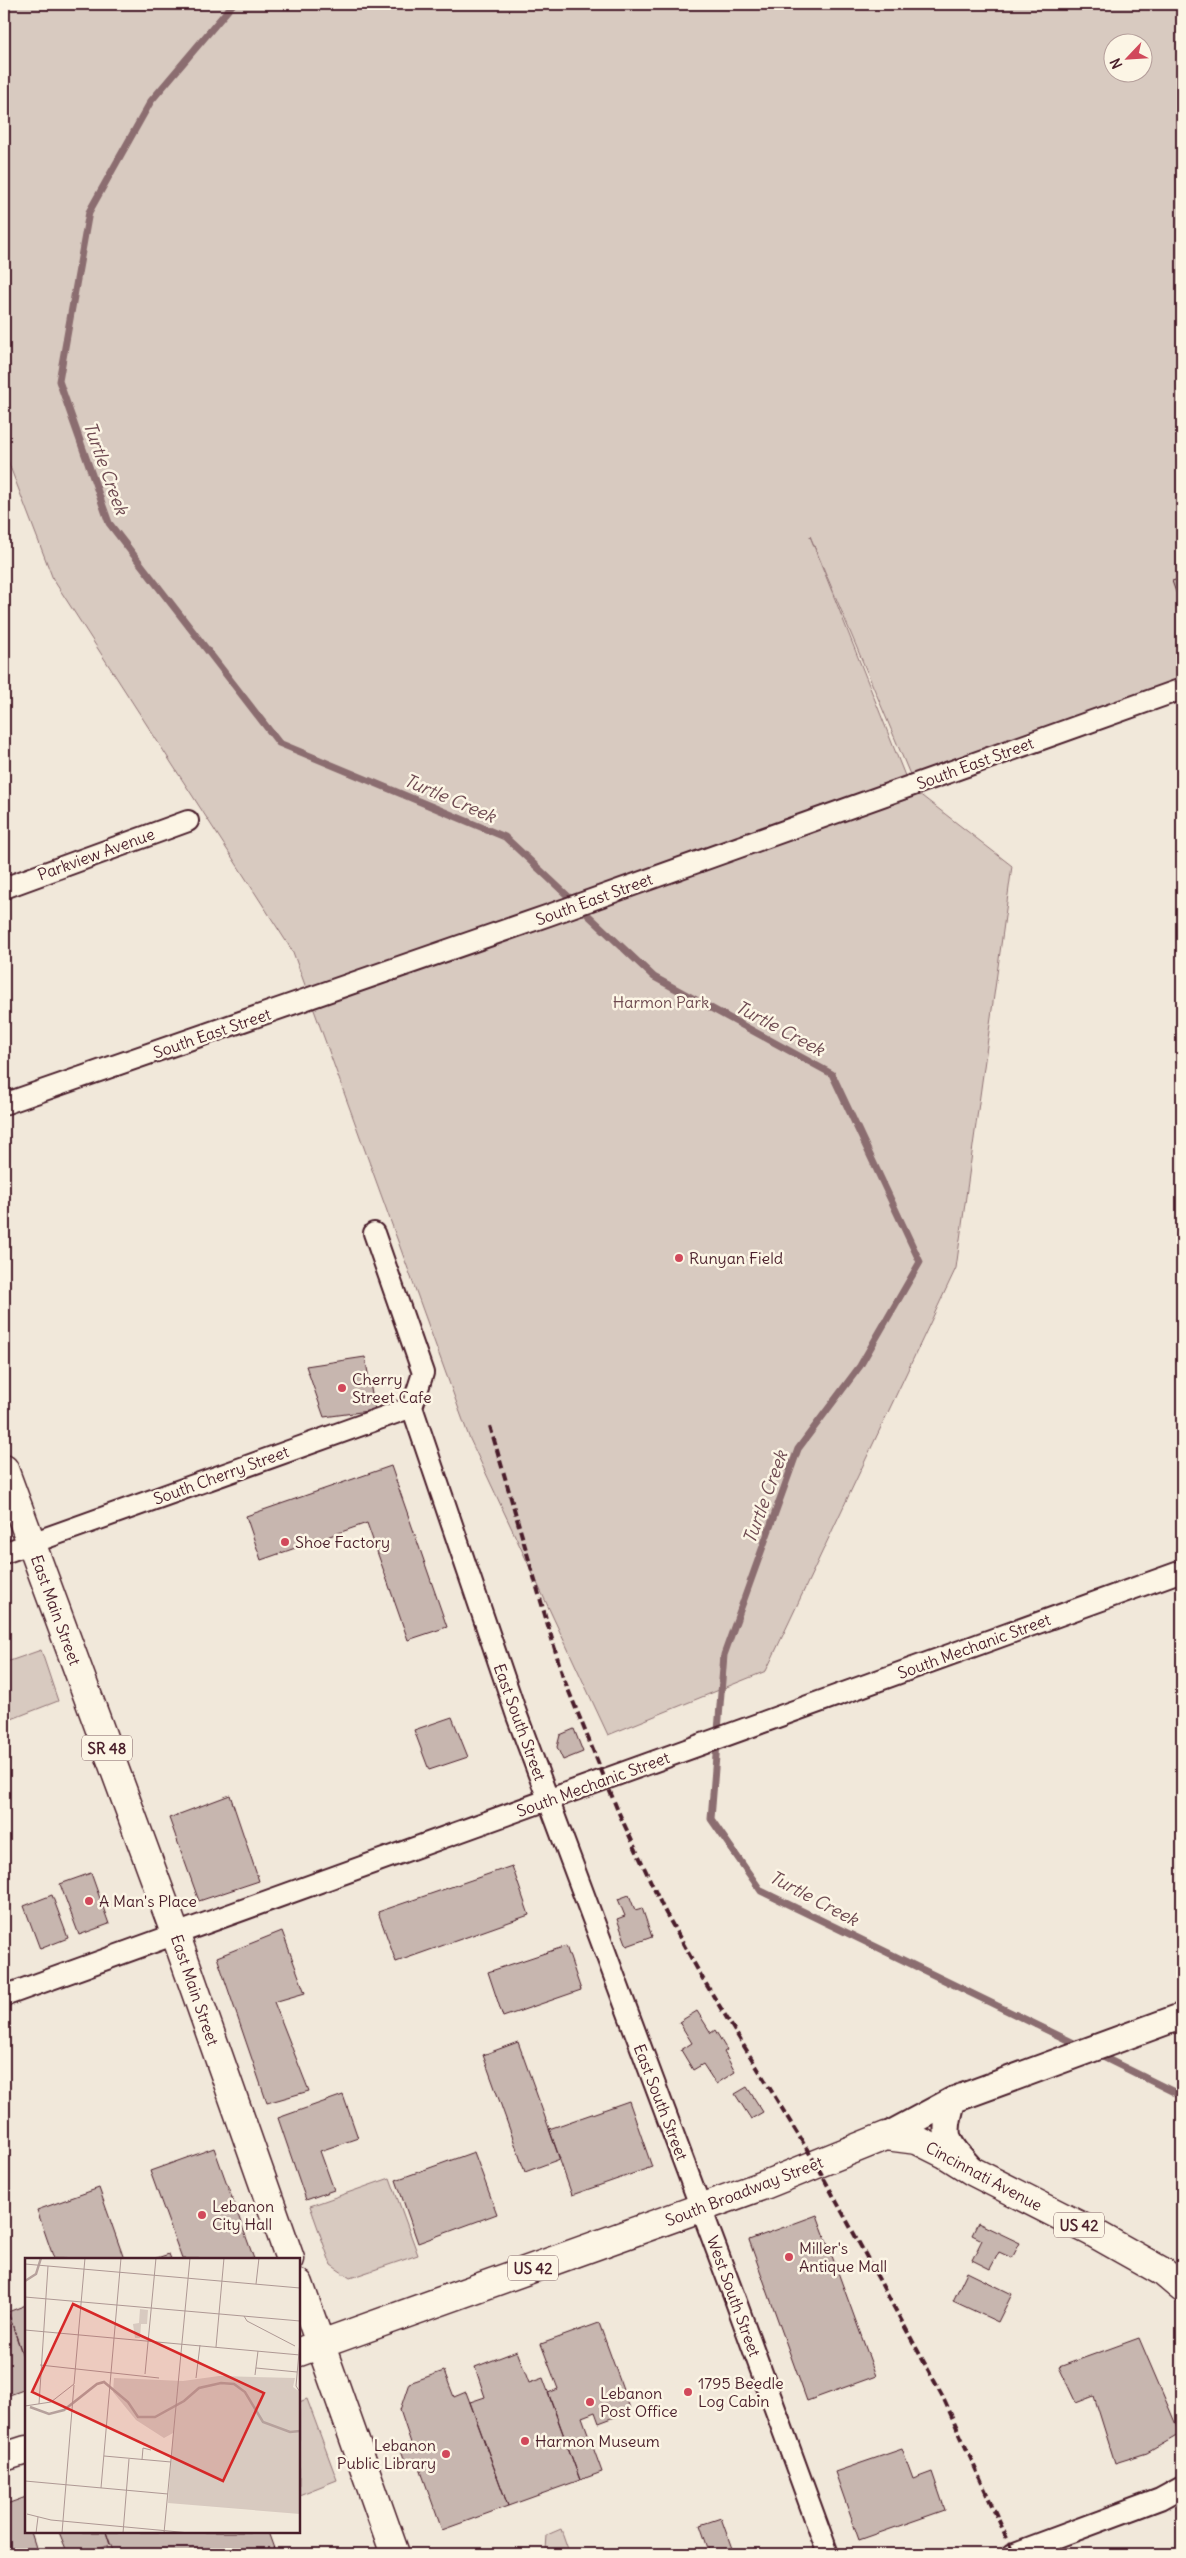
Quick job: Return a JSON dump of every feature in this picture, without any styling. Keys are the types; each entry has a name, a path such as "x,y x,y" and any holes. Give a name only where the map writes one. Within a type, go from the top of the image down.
{"main road":[{"name":"East Main Street","path":"4,1469 175,1933 290,2258"},
{"name":"South Broadway Street","path":"310,2348 767,2184 886,2136"},
{"name":"Cincinnati Avenue","path":"886,2136 917,2140 972,2171 1092,2232 1163,2272 1182,2288"},
{"path":"300,2290 310,2348 395,2554"},
{"path":"4,2458 25,2450"}],"street":[{"name":"South East Street","path":"4,1104 549,915 1182,689"},
{"name":"Parkview Avenue","path":"4,888 188,821"},
{"path":"374,1232 423,1373 412,1407"},
{"name":"South Cherry Street","path":"4,1553 412,1407"},
{"name":"East South Street","path":"412,1407 548,1800 701,2208"},
{"name":"South Mechanic Street","path":"4,1996 1182,1571"},
{"name":"South Broadway Street","path":"886,2136 953,2100 1182,2016"},
{"path":"953,2100 945,2130 951,2146 972,2171"},
{"name":"West South Street","path":"701,2208 828,2554"},
{"path":"1012,2554 1160,2499 1182,2487"}],"green space":[{"name":"Harmon Park","path":"4,4 1182,4 1182,689 914,784 810,536 909,786 1012,866 956,1268 766,1671 608,1735 469,1437 293,952 53,579 4,451"},
{"path":"41,1650 58,1701 4,1722 4,1663"},
{"path":"390,2178 418,2255 350,2278 331,2265 310,2206"},
{"path":"307,2399 337,2480 300,2495 300,2402"},
{"path":"561,2529 569,2552 563,2554 535,2554 546,2550 547,2535"}],"building":[{"path":"1182,578 1182,609 1172,581"},
{"name":"Cherry Street Cafe","path":"365,1357 375,1410 324,1417 306,1366"},
{"name":"Shoe Factory","path":"391,1466 447,1627 408,1640 367,1523 261,1560 246,1516"},
{"path":"452,1717 468,1757 429,1770 414,1730"},
{"path":"574,1729 583,1752 563,1760 557,1747 560,1735"},
{"path":"230,1795 259,1881 199,1901 169,1818"},
{"path":"512,1866 529,1915 396,1962 378,1912"},
{"path":"91,1873 109,1924 79,1935 60,1884"},
{"path":"52,1895 68,1938 40,1949 24,1906"},
{"path":"629,1895 635,1910 642,1908 652,1937 627,1946 617,1919 625,1916 618,1899"},
{"path":"282,1931 305,1993 274,2002 309,2091 267,2103 217,1957"},
{"path":"566,1946 581,1990 503,2017 488,1972"},
{"path":"697,2011 711,2033 715,2030 727,2050 724,2052 735,2072 716,2084 703,2064 693,2070 681,2050 692,2043 679,2022"},
{"path":"518,2042 560,2159 525,2172 483,2055"},
{"path":"747,2087 763,2112 751,2119 735,2094"},
{"path":"343,2095 358,2138 320,2151 334,2190 306,2200 278,2118"},
{"path":"629,2101 652,2167 572,2195 549,2129"},
{"name":"Lebanon City Hall","path":"214,2148 254,2258 182,2258 150,2171"},
{"path":"474,2152 497,2214 418,2243 396,2180"},
{"path":"99,2188 124,2258 54,2258 37,2210"},
{"path":"817,2215 876,2376 807,2401 749,2240"},
{"path":"978,2223 1020,2243 1012,2258 999,2252 990,2269 972,2260 982,2240 972,2235"},
{"path":"169,2254 171,2258 157,2258"},
{"path":"967,2272 1012,2294 998,2322 953,2301"},
{"path":"25,2305 25,2362 8,2312"},
{"path":"8,2312 25,2362 25,2389 4,2397 4,2313"},
{"name":"Lebanon Post Office","path":"599,2323 631,2411 599,2423 595,2412 582,2417 602,2472 580,2480 548,2393 558,2389 541,2344"},
{"path":"1139,2338 1180,2434 1147,2453 1115,2463 1094,2396 1076,2403 1059,2367"},
{"name":"Harmon Museum","path":"517,2351 529,2383 543,2378 580,2480 508,2506 470,2402 485,2397 475,2367"},
{"name":"Lebanon Public Library","path":"444,2371 454,2397 466,2392 508,2506 442,2530 417,2460 406,2464 400,2447 411,2443 400,2410 409,2383"},
{"path":"902,2449 913,2479 932,2472 945,2510 859,2540 835,2472"},
{"path":"25,2497 25,2533 31,2533 38,2554 8,2554 4,2541 4,2505"},
{"path":"721,2518 734,2554 710,2554 700,2525"},
{"path":"59,2533 106,2533 110,2545 82,2554 68,2554"},
{"path":"106,2533 268,2533 276,2554 114,2554"}],"waterway":[{"name":"Turtle Creek","path":"233,4 151,101 89,212 59,381 109,523 279,743 505,837 654,977 832,1074 920,1262 860,1366 798,1449 724,1655 711,1819 761,1891 1080,2046"},
{"name":"Turtle Creek","path":"1097,2054 1182,2096"}],"railway":[{"path":"490,1426 563,1677 618,1811 663,1908 703,1979 816,2164 943,2397 1014,2554"}],"place":[{"name":"Runyan Field","path":"679,1258"},
{"name":"Cherry Street Cafe","path":"342,1388"},
{"name":"Shoe Factory","path":"285,1542"},
{"name":"A Man's Place","path":"89,1901"},
{"name":"Lebanon City Hall","path":"202,2215"},
{"name":"Miller's Antique Mall","path":"789,2257"},
{"name":"1795 Beedle Log Cabin","path":"688,2392"},
{"name":"Lebanon Post Office","path":"590,2402"},
{"name":"Harmon Museum","path":"525,2441"},
{"name":"Lebanon Public Library","path":"446,2454"}]}
